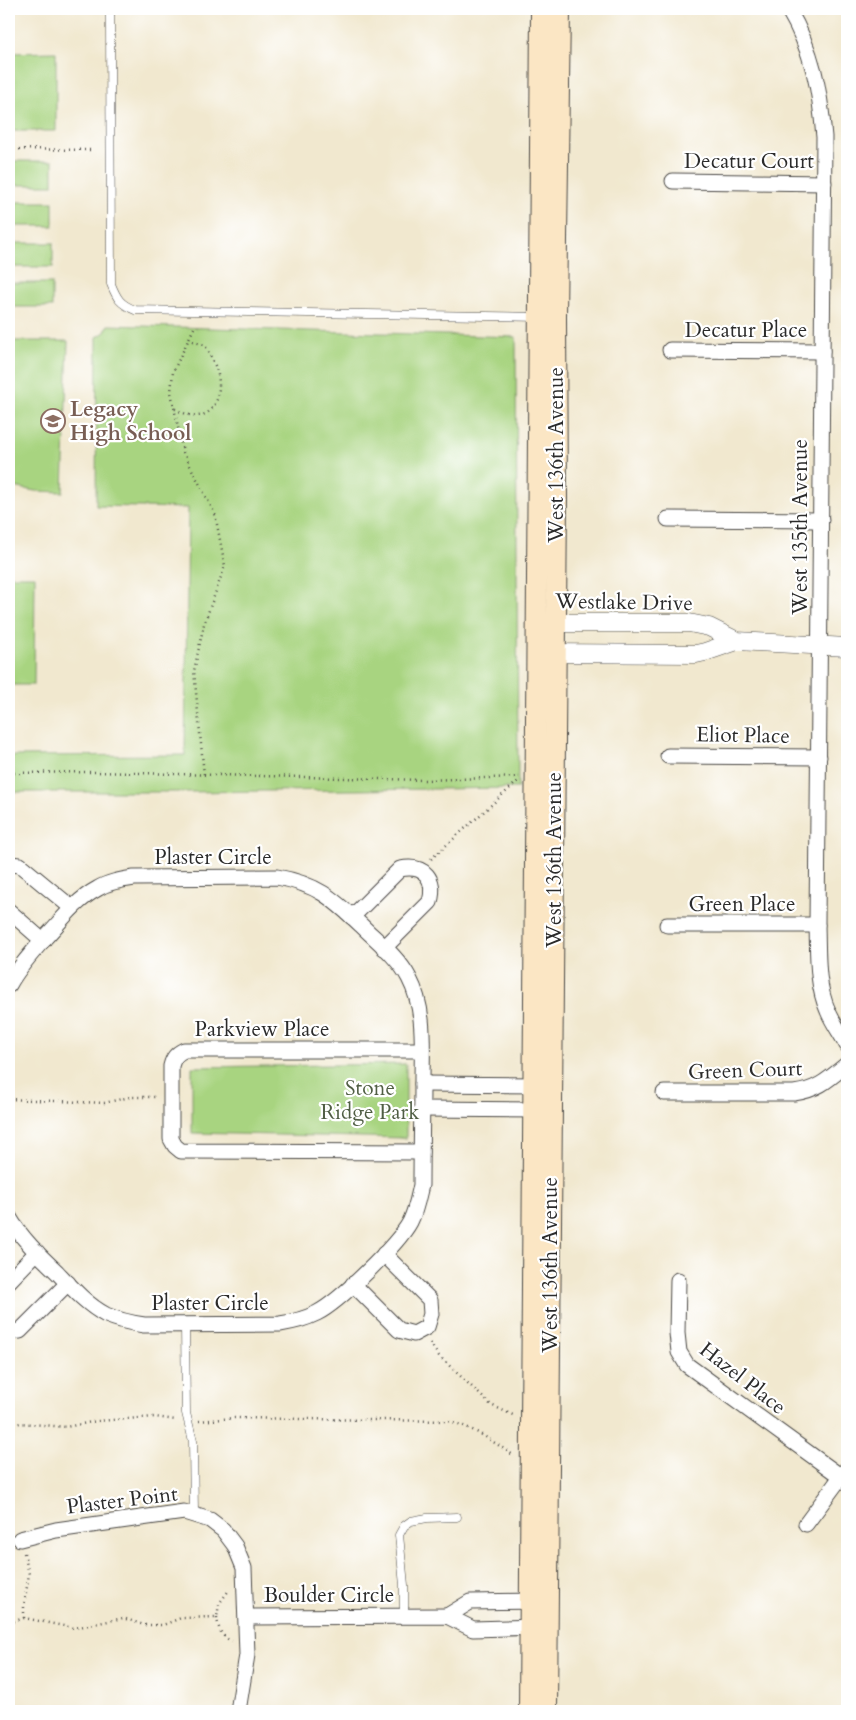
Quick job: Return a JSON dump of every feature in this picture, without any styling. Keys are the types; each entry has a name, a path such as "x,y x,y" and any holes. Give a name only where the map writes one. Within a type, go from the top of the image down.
{"main road":[{"name":"West 136th Avenue","path":"541,9 548,317 539,1627 547,1711"},
{"path":"546,9 560,17"},
{"name":"West 136th Avenue","path":"548,317 560,17"},
{"name":"West 136th Avenue","path":"529,1711 539,1627"}],"street":[{"name":"West 135th Avenue","path":"788,9 806,46 814,70 821,99 824,137 818,758 818,971 822,994 828,1011 847,1045"},
{"name":"Decatur Court","path":"673,182 824,183"},
{"name":"Decatur Place","path":"670,350 822,351"},
{"path":"668,519 821,520"},
{"name":"Westlake Drive","path":"547,623 695,624 709,627 737,640 847,648"},
{"name":"Westlake Drive","path":"546,653 696,654 737,640"},
{"name":"Eliot Place","path":"668,756 818,758"},
{"path":"9,864 20,864 72,908"},
{"path":"352,917 400,869 415,868 428,876 432,885 430,902 384,948"},
{"name":"Plaster Circle","path":"9,985 20,967 81,899 98,888 115,881 134,878 277,877 296,880 314,887 331,898 398,961 409,977 417,996 422,1017 421,1185 417,1204 410,1222 398,1240 353,1284 326,1308 317,1313 298,1321 280,1324 144,1325 124,1322 106,1315 88,1303 16,1230 9,1217"},
{"path":"9,911 43,941"},
{"name":"Green Place","path":"667,924 817,925"},
{"name":"Parkview Place","path":"421,1152 181,1151 171,1139 171,1066 173,1059 184,1050 422,1050"},
{"name":"Green Court","path":"664,1093 806,1092 821,1086 847,1064"},
{"path":"422,1084 543,1085"},
{"path":"422,1109 543,1110"},
{"path":"9,1281 37,1252"},
{"path":"353,1284 399,1330 414,1334 422,1331 429,1323 431,1314 430,1300 384,1254"},
{"name":"Hazel Place","path":"678,1280 679,1352 686,1365 845,1475"},
{"path":"9,1332 20,1330 68,1283"},
{"path":"806,1524 845,1475"},
{"name":"Plaster Point","path":"20,1539 56,1530 184,1512 194,1514 210,1520 223,1530 235,1546 244,1568 247,1617"},
{"path":"447,1616 470,1602 539,1601"},
{"name":"Boulder Circle","path":"238,1711 247,1655 247,1617 447,1616 473,1629 539,1627"}],"lane":[{"path":"112,9 110,15 111,284 116,296 124,305 135,310 548,317"},
{"path":"185,1324 186,1413 193,1441 194,1514"},
{"path":"404,1616 404,1585 399,1534 404,1526 412,1521 427,1518 457,1517"}],"path":[{"path":"9,149 92,150"},
{"path":"194,328 173,372 171,392 183,452 215,514 225,566 204,624 194,671 204,775"},
{"path":"174,409 187,415 205,414 215,404 219,390 217,372 205,345 188,340"},
{"path":"9,772 94,772 426,780 523,776 434,855 422,871"},
{"path":"9,1099 104,1103 130,1097 171,1097"},
{"path":"422,1331 438,1355 491,1405 517,1417"},
{"path":"9,1426 20,1424 66,1427 97,1421 155,1417 188,1421 234,1418 448,1421 474,1430 514,1455"},
{"path":"20,1539 29,1574 24,1618"},
{"path":"245,1584 232,1588 226,1593 219,1604 217,1617 218,1628 226,1638 230,1641 247,1642"},
{"path":"9,1623 24,1618 74,1628 123,1618 144,1625 164,1625 181,1618 217,1617"}],"green space":[{"path":"56,52 56,131 9,131 9,53"},
{"path":"9,161 53,161 53,185 9,185"},
{"path":"9,202 53,202 53,226 9,226"},
{"path":"9,243 53,243 53,267 9,267"},
{"path":"9,283 52,283 52,307 9,307"},
{"path":"108,325 516,337 518,788 9,792 9,756 185,755 188,508 96,506 97,337 105,332"},
{"path":"9,341 68,341 63,492 35,491 9,486"},
{"path":"9,576 35,576 34,685 9,685"},
{"name":"Stone Ridge Park","path":"406,1064 406,1138 192,1133 192,1067"}],"place":[{"name":"Legacy High School","path":"53,421"}]}
